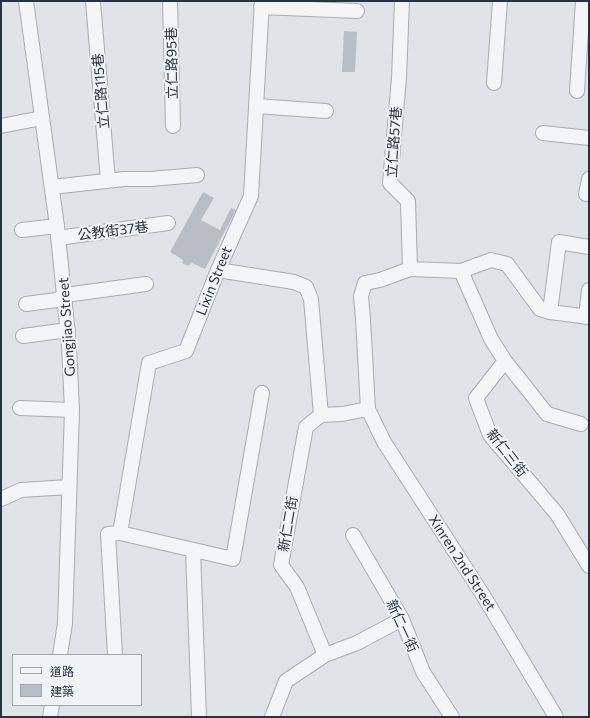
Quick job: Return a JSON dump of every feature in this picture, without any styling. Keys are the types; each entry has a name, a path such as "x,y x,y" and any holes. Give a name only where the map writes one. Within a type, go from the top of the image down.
{"street":[{"name":"Gongjiao Street","path":"26,1 58,232 68,330 72,410 65,623 60,654"},
{"name":"立仁路115巷","path":"93,1 108,181"},
{"name":"立仁路95巷","path":"170,1 173,126"},
{"name":"立仁路57巷","path":"402,1 390,183 408,200 410,270"},
{"path":"494,84 500,1"},
{"path":"577,91 583,1"},
{"path":"261,4 357,11"},
{"name":"Lixin Street","path":"120,533 149,363 186,351 218,270 251,196 261,4"},
{"path":"256,106 326,111"},
{"path":"1,126 42,118"},
{"path":"543,133 589,138"},
{"path":"52,187 124,178 197,175"},
{"path":"586,194 589,179"},
{"name":"公教街37巷","path":"22,230 58,232 168,224"},
{"path":"550,312 559,242 589,247"},
{"path":"218,270 294,282 306,287 311,299 321,415 342,414 368,409 361,296 365,283 380,280 410,270 461,270 491,260 508,264 540,309 550,312 588,317 589,290"},
{"path":"461,270 491,339 505,361 547,414 581,424"},
{"path":"26,304 58,300 65,295 146,284"},
{"path":"23,336 68,330"},
{"name":"新仁三街","path":"505,361 476,398 490,435 557,514 589,566"},
{"path":"116,654 108,534 120,533 233,559 262,393"},
{"path":"20,408 72,410"},
{"name":"Xinren 2nd Street","path":"368,409 384,442 483,595 556,717"},
{"name":"新仁二街","path":"321,415 306,427 281,565 297,587 326,655"},
{"path":"1,499 21,490 69,487"},
{"name":"新仁一街","path":"353,536 402,620 423,672 452,717"},
{"path":"193,550 199,717"},
{"path":"272,717 286,681 326,655 357,643 402,620"},
{"path":"50,717 52,706"}],"building":[{"path":"344,31 357,32 355,72 342,72"},
{"path":"203,192 214,198 201,220 220,230 231,208 236,210 205,269 192,263 188,266 182,263 183,260 170,252"}]}
